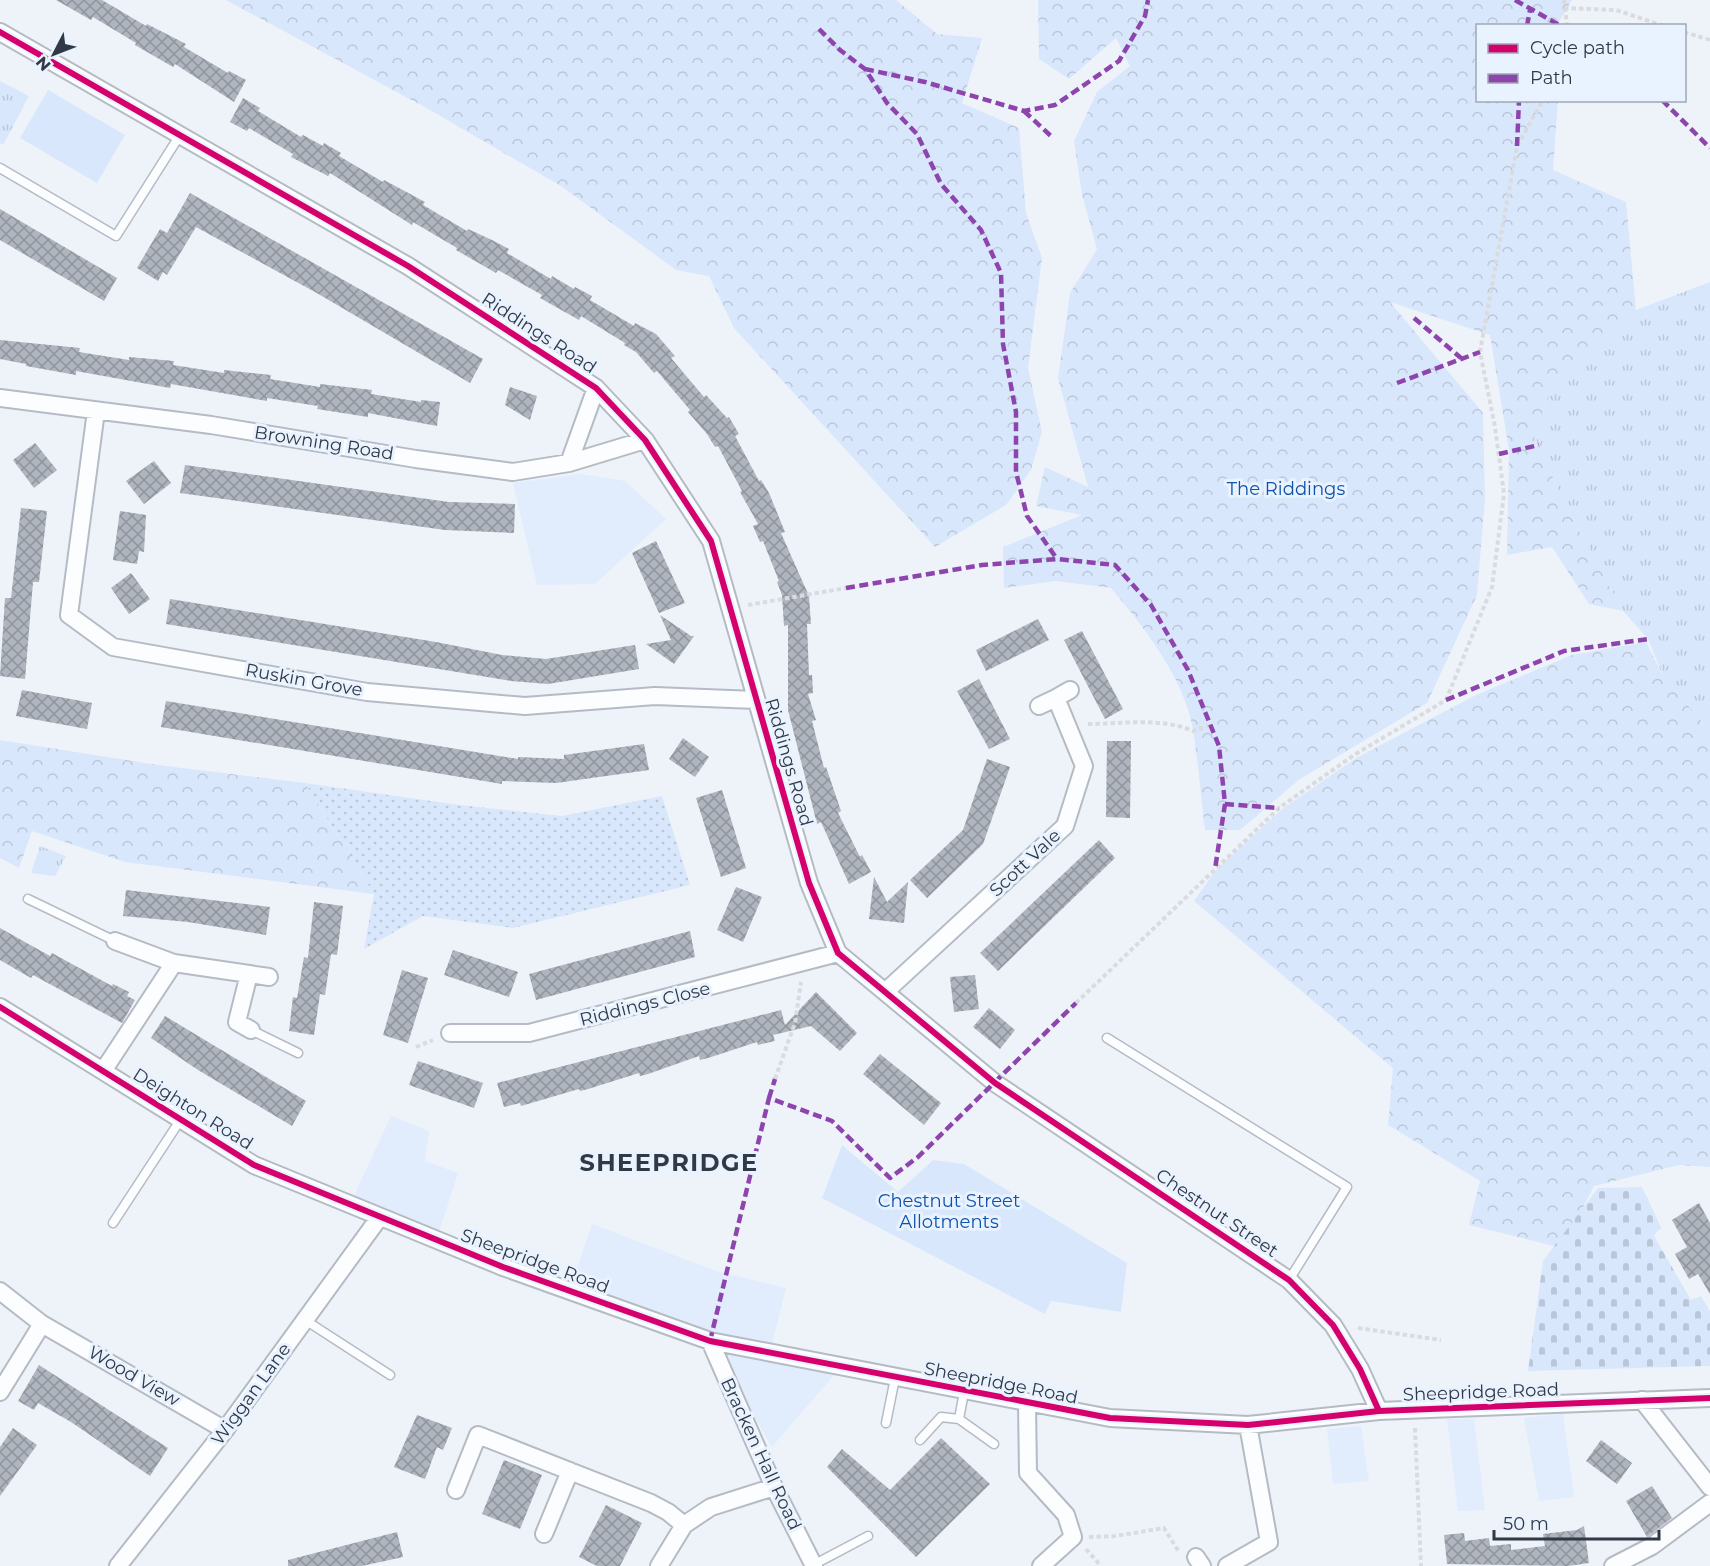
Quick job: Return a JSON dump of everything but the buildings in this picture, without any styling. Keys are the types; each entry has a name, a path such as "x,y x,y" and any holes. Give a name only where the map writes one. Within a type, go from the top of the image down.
{"street":[{"name":"Riddings Road","path":"0,32 408,266 596,388 645,440 711,540 809,883 838,953 995,1083"},
{"path":"569,463 596,388"},
{"name":"Browning Road","path":"0,398 211,425 416,459 513,472 569,463 645,440"},
{"name":"Ruskin Grove","path":"96,411 69,615 113,647 367,692 525,706 655,696 756,700"},
{"name":"Scott Vale","path":"885,992 1065,825 1084,766 1069,724 1063,694 1039,706"},
{"path":"115,941 174,963 269,977"},
{"name":"Riddings Close","path":"450,1033 529,1033 838,953"},
{"path":"103,1071 174,963"},
{"path":"249,974 237,1022 251,1030"},
{"name":"Deighton Road","path":"0,1007 254,1165 379,1218"},
{"name":"Chestnut Street","path":"995,1083 1289,1280 1333,1325 1360,1369 1379,1411"},
{"name":"Wiggan Lane","path":"118,1566 225,1430 379,1218"},
{"name":"Sheepridge Road","path":"379,1218 503,1267 710,1341 964,1392 1110,1418 1248,1425 1379,1411 1710,1398"},
{"name":"Wood View","path":"0,1291 42,1324 190,1404 225,1430"},
{"path":"0,1392 42,1324"},
{"name":"Bracken Hall Road","path":"710,1341 774,1487 813,1565"},
{"path":"1642,1400 1710,1487"},
{"path":"1027,1404 1028,1473 1066,1515 1072,1537 1041,1566"},
{"path":"1227,1566 1269,1542 1248,1425"},
{"path":"456,1490 478,1435 651,1503 669,1512 684,1525"},
{"path":"544,1534 570,1471"},
{"path":"659,1566 684,1525 711,1508 774,1487"},
{"path":"1613,1566 1653,1546 1710,1503"}],"lane":[{"path":"0,168 116,236 180,135"},
{"path":"28,899 115,941"},
{"path":"251,1030 298,1053"},
{"path":"1107,1038 1347,1187 1289,1280"},
{"path":"113,1222 181,1119"},
{"path":"305,1320 390,1375"},
{"path":"886,1424 895,1378"},
{"path":"959,1419 964,1392"},
{"path":"920,1440 941,1417 959,1419 994,1444"},
{"path":"813,1565 868,1536"}],"path":[{"path":"1564,0 1567,24"},
{"path":"1564,8 1616,10 1658,24"},
{"path":"1686,33 1710,40"},
{"path":"1076,1003 1279,808 1354,755 1446,700 1492,587 1504,494 1495,428 1480,352 1518,146 1543,102"},
{"path":"730,609 846,588"},
{"path":"1069,724 1166,724 1181,725 1193,730 1211,725"},
{"path":"775,1079 795,1023 804,962"},
{"path":"1333,1325 1441,1340"},
{"path":"1414,1410 1421,1566"},
{"path":"1086,1537 1115,1536 1164,1528 1179,1553 1199,1562"}],"shaded area":[{"path":"581,474 625,481 666,519 595,584 537,585 513,483"},
{"path":"391,1116 429,1131 425,1161 458,1173 439,1232 353,1198"},
{"path":"592,1224 716,1271 786,1288 769,1356 834,1375 772,1447 751,1411 714,1334 572,1283"},
{"path":"1563,1414 1574,1497 1539,1501 1524,1418"},
{"path":"1447,1419 1474,1419 1485,1510 1458,1511"},
{"path":"1361,1426 1369,1481 1333,1484 1327,1429"}],"green space":[{"path":"226,0 896,0 937,34 982,38 962,103 1019,128 1026,213 1042,258 1028,368 1042,432 1031,470 1006,505 935,547 734,328 709,276 676,270 561,186 430,110"},
{"name":"The Riddings","path":"1038,0 1572,0 1558,24 1476,24 1476,102 1558,102 1553,170 1626,202 1636,310 1559,375 1533,434 1570,514 1623,611 1589,604 1552,547 1507,555 1509,450 1490,335 1390,302 1483,413 1485,499 1477,595 1427,703 1300,779 1240,830 1205,830 1193,730 1181,692 1149,636 1111,588 1056,581 1004,588 1003,547 1082,515 1036,506 1045,467 1088,487 1058,378 1070,293 1097,249 1082,195 1074,141 1097,92 1130,66 1116,38 1069,79 1039,59"},
{"path":"0,81 29,96 3,145 0,143"},
{"path":"48,90 125,135 97,183 20,138"},
{"path":"1710,282 1710,731 1663,676 1648,639 1623,611 1570,514 1533,434 1559,375 1636,310"},
{"path":"1646,642 1663,676 1710,731 1710,1167 1679,1165 1594,1186 1562,1248 1469,1225 1480,1181 1388,1125 1393,1068 1194,901 1216,870 1281,810 1356,758 1476,695 1572,655"},
{"path":"0,740 158,765 305,783 374,894 125,862 32,831 19,868 0,858"},
{"path":"305,783 459,805 562,816 662,796 690,885 513,928 423,916 364,949 374,894"},
{"path":"40,846 66,856 55,876 31,873"},
{"name":"Chestnut Street Allotments","path":"842,1145 898,1192 933,1160 964,1164 1127,1263 1121,1312 1051,1301 1045,1314 822,1198"},
{"path":"1642,1187 1661,1227 1654,1236 1691,1300 1701,1296 1710,1311 1710,1366 1528,1371 1543,1261 1598,1188"}],"marked path":[{"path":"865,69 925,82 1024,111 1055,105 1119,61 1145,16 1148,0"},
{"path":"1515,0 1557,24"},
{"path":"1527,24 1530,10"},
{"path":"819,29 840,50 865,69 887,103 917,134 941,184 981,230 1001,273 1003,344 1016,412 1016,472 1027,516 1057,559"},
{"path":"1517,146 1519,102"},
{"path":"1664,102 1710,148"},
{"path":"1024,111 1052,137"},
{"path":"1414,318 1461,358"},
{"path":"1397,383 1480,352"},
{"path":"1499,454 1539,445"},
{"path":"846,588 982,565 1057,559 1115,565 1151,605 1188,670 1219,746 1225,804 1215,869"},
{"path":"1446,700 1564,651 1648,639"},
{"path":"1225,804 1279,808"},
{"path":"710,1341 769,1098 832,1121 890,1178 918,1157 1076,1003"},
{"path":"769,1098 775,1079"}],"cycle path":[{"path":"0,32 408,266 596,388 645,440 711,541 809,883 838,953 995,1083 1289,1280 1333,1325 1360,1369 1379,1411"},
{"path":"0,1007 254,1165 503,1267 710,1341 1110,1418 1248,1425 1379,1411 1710,1398"}],"district":[{"name":"SHEEPRIDGE","path":"669,1163"}]}
